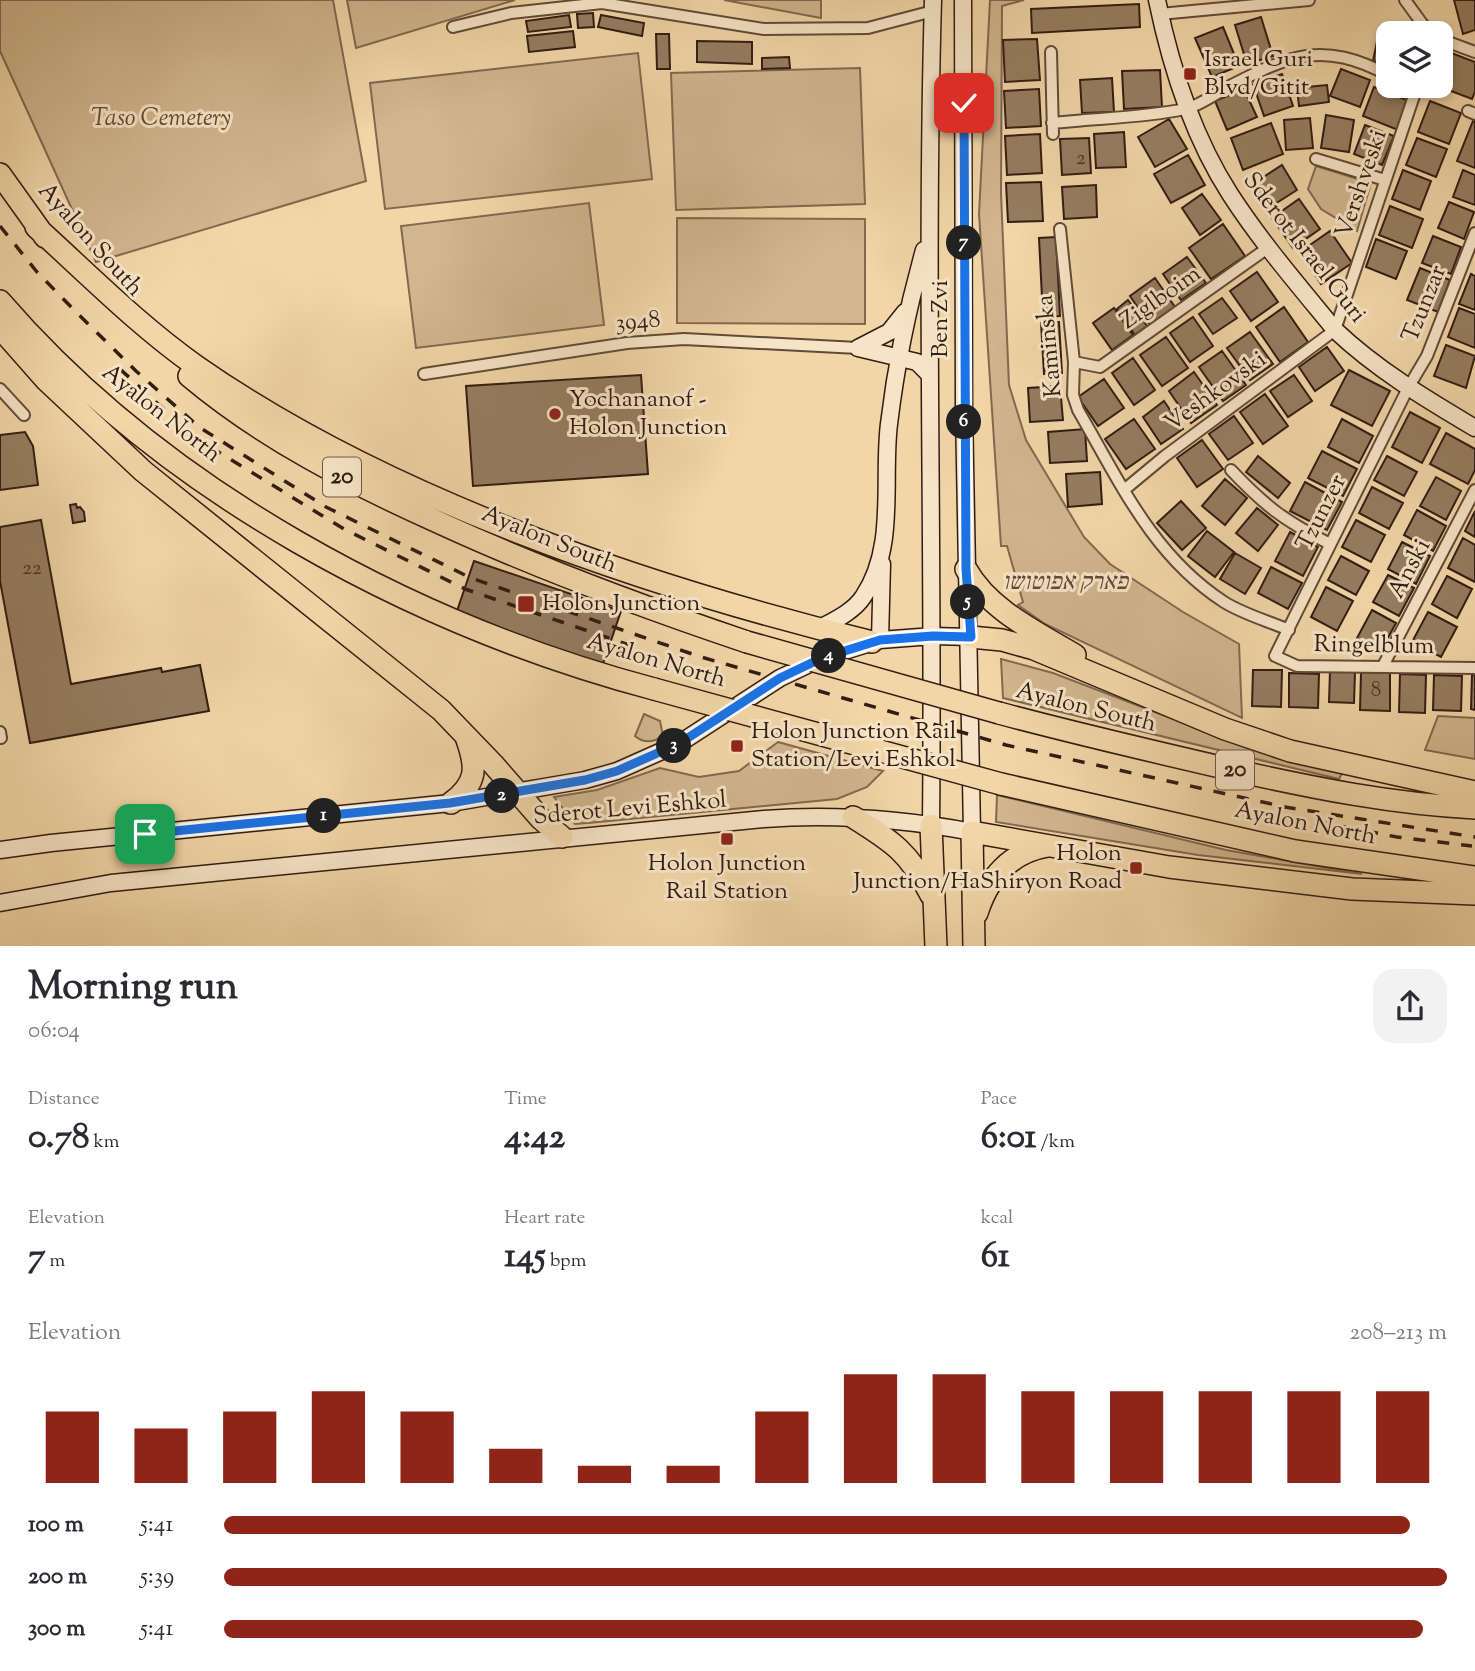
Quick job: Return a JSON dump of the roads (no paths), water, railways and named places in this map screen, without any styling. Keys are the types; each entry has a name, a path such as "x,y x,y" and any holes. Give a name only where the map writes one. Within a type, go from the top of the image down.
{"highway":[{"name":"Ayalon South","path":"0,174 36,227 84,281 136,331 202,386 309,459 379,495 524,561 747,642 1118,744 1369,798 1475,808"},
{"path":"36,227 127,311 195,365 279,419 340,452 513,529 600,562 820,628 876,641"},
{"name":"Ayalon North","path":"0,300 29,334 86,390 177,463 328,559 407,600 493,636 611,677 1001,784 1295,851 1475,877"},
{"path":"0,328 46,380 143,471 411,684 466,735 541,820 562,838"},
{"path":"966,569 978,587 993,602 1046,638 1144,694"},
{"path":"971,637 1002,640 1034,649 1225,729 1290,751 1475,792"},
{"path":"450,803 466,790 473,778 473,763 466,735"},
{"path":"853,817 900,848 917,869 934,900"},
{"path":"931,825 936,946"},
{"path":"974,946 972,832 1169,867 1339,887 1475,894"},
{"path":"973,925 986,888 1000,869 1024,854 1057,845"}],"main road":[{"name":"Ben Zvi","path":"963,0 966,569 971,637 972,832"},
{"name":"Ben Zvi","path":"931,825 933,636 929,231 933,6"},
{"name":"Sderot Israel Guri","path":"1158,7 1187,109 1229,192 1269,247 1335,330 1408,388 1475,428"},
{"path":"876,641 888,428 908,308 929,231"},
{"path":"858,348 889,332 908,308"},
{"path":"858,348 917,362 929,374"},
{"path":"820,628 842,615 863,597 883,551"},
{"name":"Sderot Levi Eshkol","path":"0,850 450,803 599,777 651,757 693,736 750,696 794,671 876,641 933,636 971,637"},
{"name":"Sderot Levi Eshkol","path":"0,903 111,883 787,817 853,817 972,832"}],"street":[{"path":"1158,7 1309,0"},
{"path":"1405,0 1420,21"},
{"path":"453,27 511,13 602,3 764,29 868,28 933,6"},
{"path":"1453,44 1475,52"},
{"path":"1051,52 1052,128 1187,109 1278,62 1308,55 1351,58 1376,69"},
{"name":"Vershveski","path":"1335,330 1409,98"},
{"path":"1315,159 1385,180"},
{"name":"Kaminska","path":"1060,229 1074,362 1073,395 1078,410 1144,525 1164,551 1193,579 1227,603 1289,629"},
{"name":"Tzunzar","path":"1408,388 1427,356 1475,233"},
{"name":"Ziglboim","path":"1074,362 1100,367 1269,247"},
{"name":"Veshkovski","path":"1124,490 1165,456 1335,330"},
{"name":"3948","path":"424,374 627,343 684,339 858,348"},
{"name":"Tzunzer","path":"1275,656 1408,388"},
{"path":"0,389 24,415"},
{"path":"1231,470 1264,505 1329,544"},
{"name":"Anski","path":"1382,666 1475,490"},
{"name":"Ringelblum","path":"1275,656 1297,666 1475,668"},
{"path":"0,732 1,738"}],"railway":[{"path":"0,226 37,272 76,312 136,371 199,427 326,507 471,578 701,657 1006,745 1285,807 1475,837"},
{"path":"120,369 194,437 344,529 465,589 638,648"},
{"path":"1319,822 1397,837 1472,846"}],"place":[{"name":"Israel Guri Blvd/Gitit","path":"1190,74"},
{"name":"Yochananof - Holon Junction","path":"555,414"},
{"name":"Holon Junction","path":"526,604"},
{"name":"Holon Junction Rail Station/Levi Eshkol","path":"737,746"},
{"name":"Holon Junction Rail Station","path":"727,839"},
{"name":"Holon Junction/HaShiryon Road","path":"1136,868"}],"park label":[{"name":"Taso Cemetery","path":"161,119"},
{"name":"פארק אפוטושו","path":"1065,583"}]}
